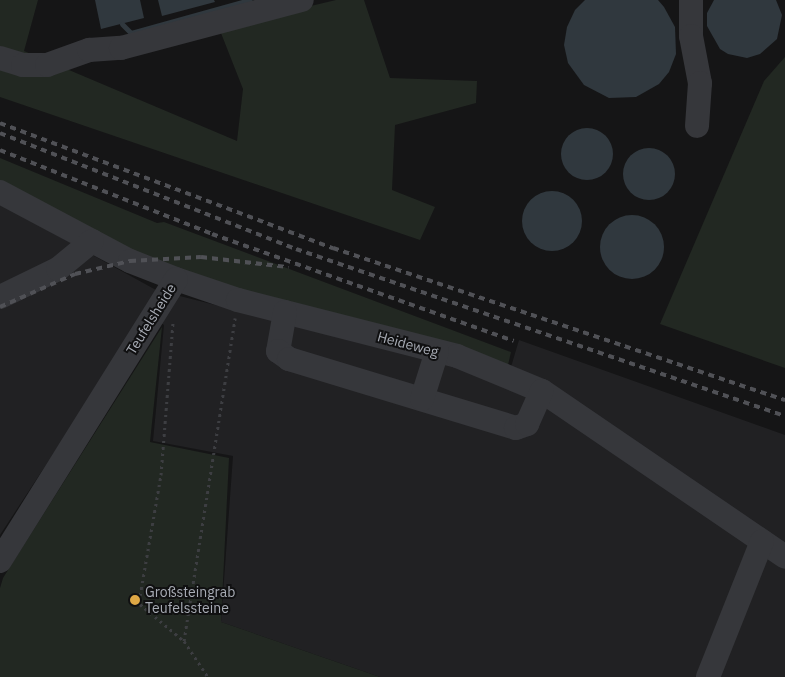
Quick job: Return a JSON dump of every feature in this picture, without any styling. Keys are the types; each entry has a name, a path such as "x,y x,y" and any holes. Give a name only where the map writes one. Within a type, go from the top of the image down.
{"street":[{"path":"0,58 23,65 47,65 89,50 121,48 302,0"},
{"path":"691,0 691,36 700,83 697,126"},
{"name":"Heideweg","path":"0,192 130,261 176,279 238,300 437,351 501,373 542,391 785,557"},
{"path":"0,297 58,269 92,241"},
{"name":"Teufelsheide","path":"0,561 176,279"},
{"path":"285,312 278,352 289,359 516,428 527,424 542,391"},
{"path":"422,399 437,351"},
{"path":"708,677 762,541"}],"path":[{"path":"184,641 238,300"},
{"name":"Teufelsheide","path":"139,603 161,475 173,318"},
{"path":"135,600 184,641 208,677"}],"shaded area":[{"path":"0,0 38,0 24,51 237,141 243,89 219,28 336,0 364,0 390,78 477,81 476,103 395,125 392,190 435,207 420,240 0,97"},
{"path":"95,0 140,0 144,18 101,29"},
{"path":"158,0 214,0 215,2 162,16"},
{"path":"585,0 658,0 675,27 676,54 669,72 659,84 636,97 609,98 584,85 568,63 564,45 567,27 575,10"},
{"path":"714,0 776,0 782,15 777,39 760,54 747,58 728,54 720,49 707,26 707,13"},
{"path":"785,57 785,368 660,324 764,81"},
{"path":"582,128 592,128 606,135 613,149 613,159 606,173 592,180 582,180 572,176 565,169 561,159 561,149 565,139 572,132"},
{"path":"649,148 663,152 671,160 675,174 671,188 663,196 649,200 635,196 627,188 623,174 627,160 635,152"},
{"path":"0,158 157,223 164,222 511,352 508,365 240,290 139,256 0,181"},
{"path":"546,191 558,191 574,199 580,209 582,221 580,233 574,243 558,251 546,251 530,243 522,227 522,215 530,199"},
{"path":"0,204 156,290 453,365 505,387 519,340 785,435 785,677 380,677 221,622 233,456 153,441 164,325 146,312 0,535"},
{"path":"626,215 638,215 655,224 662,235 664,247 662,259 655,270 638,279 626,279 614,274 605,265 600,253 600,241 605,229 614,220"},
{"path":"162,327 150,442 229,458 221,622 380,677 0,677 0,588 3,578"}],"waterway":[{"path":"122,24 131,33 249,0"}],"railway":[{"path":"0,123 333,248 785,400"},
{"path":"0,133 296,249 785,416"},
{"path":"0,150 212,234 514,341"},
{"path":"0,307 75,274 130,261 201,257 288,267"}],"place":[{"name":"Großsteingrab Teufelssteine","path":"135,600"}]}
